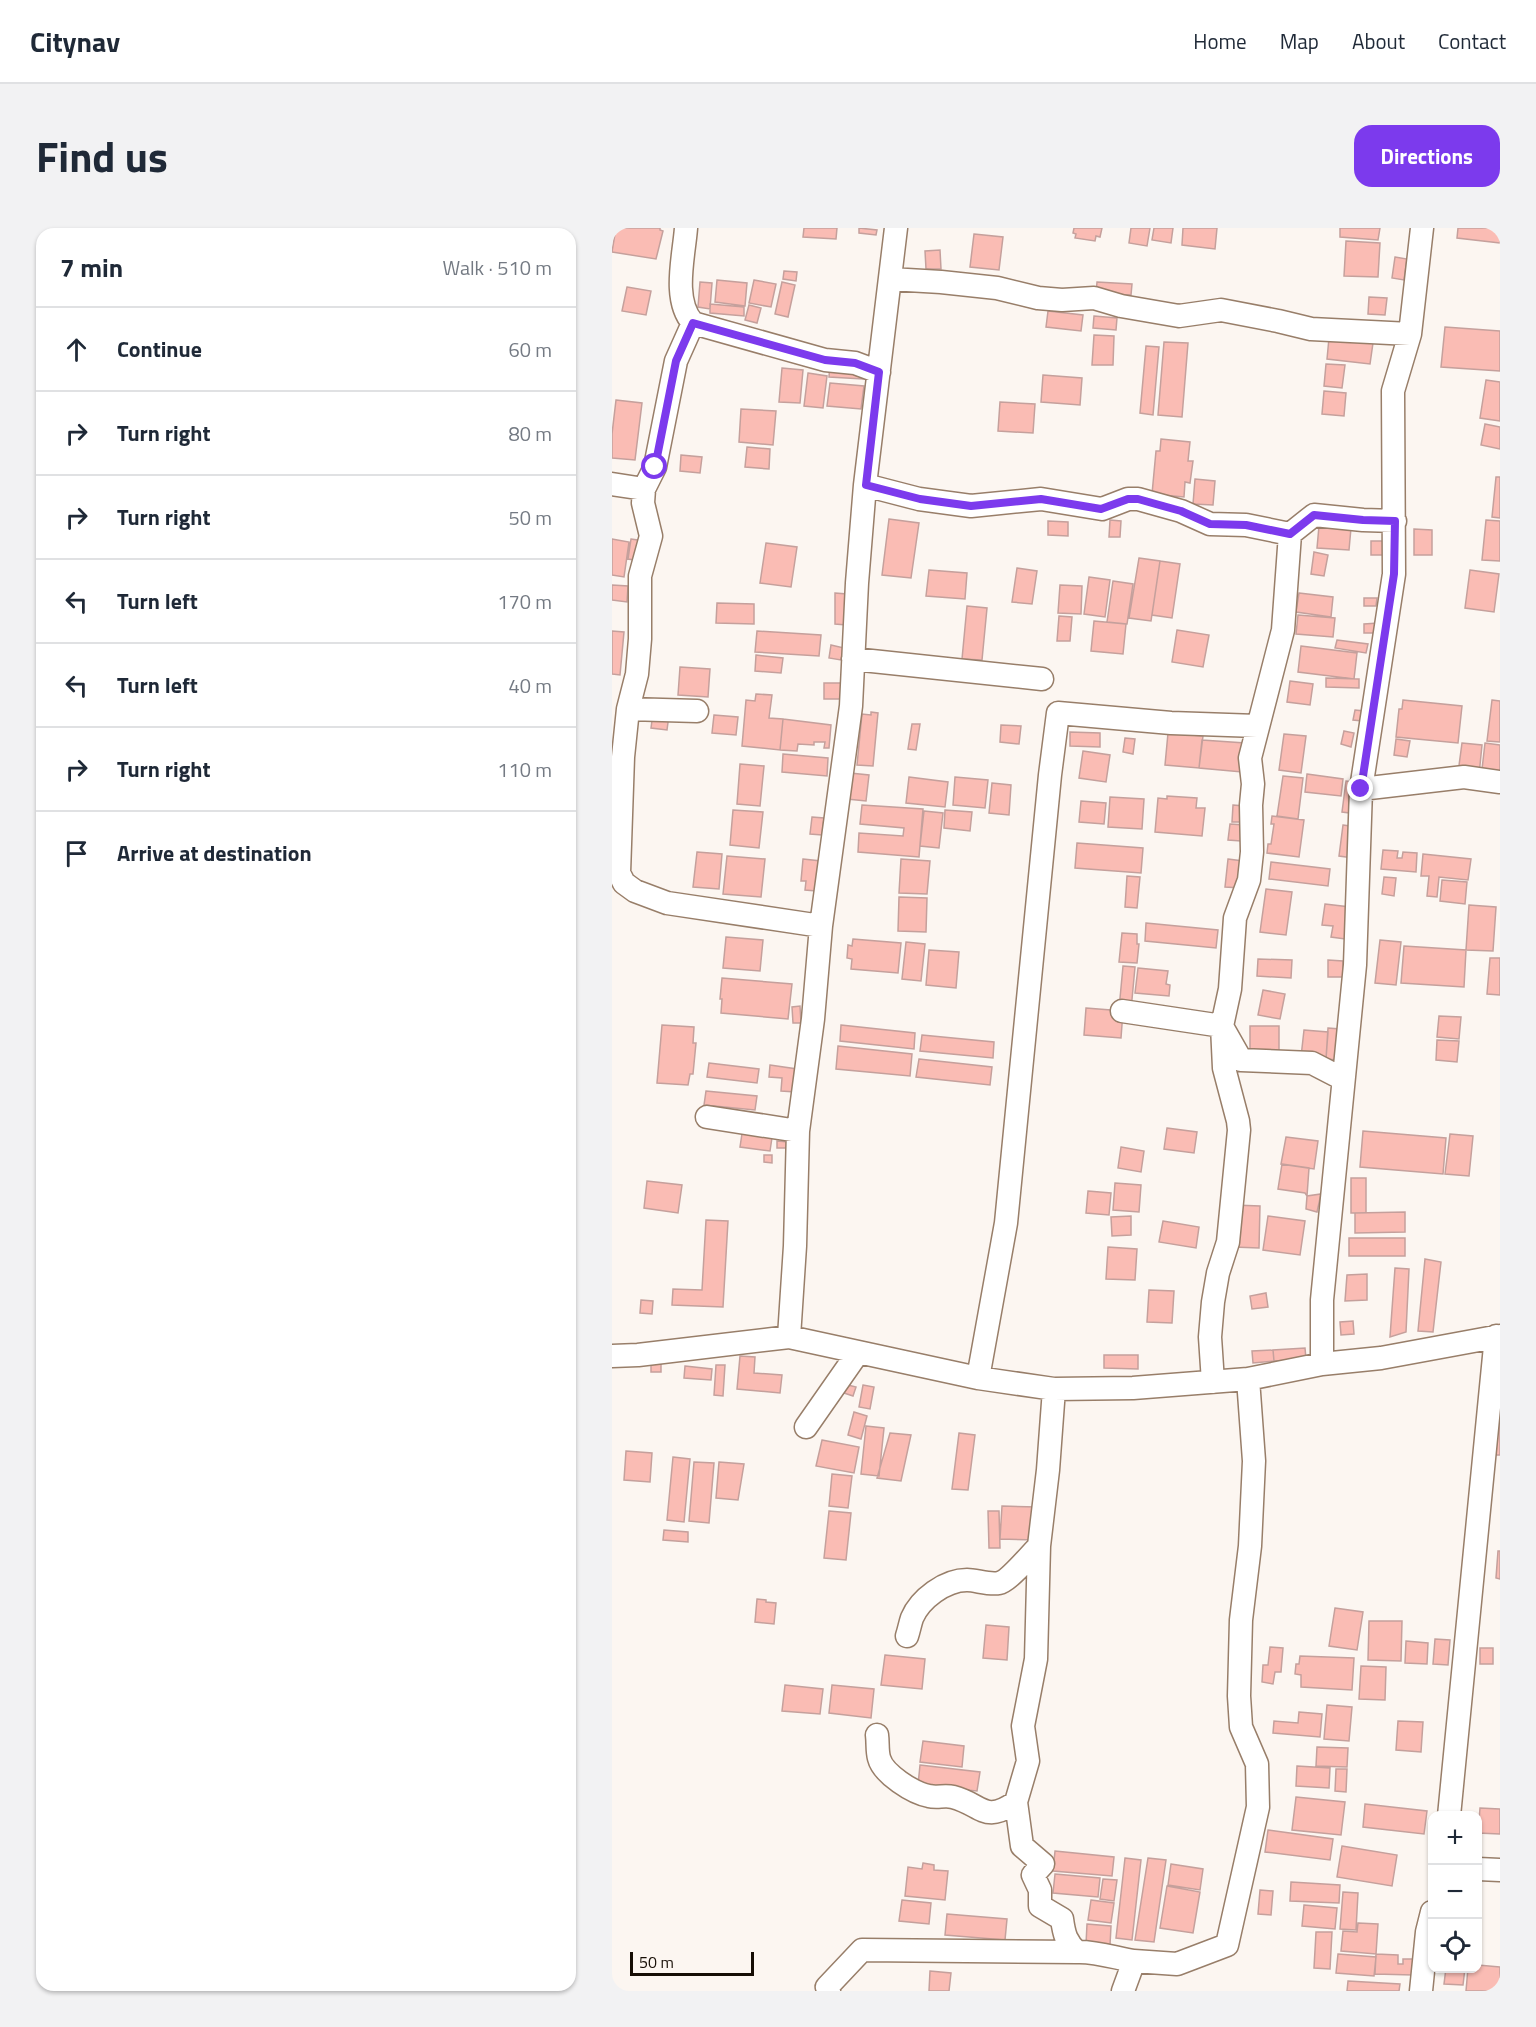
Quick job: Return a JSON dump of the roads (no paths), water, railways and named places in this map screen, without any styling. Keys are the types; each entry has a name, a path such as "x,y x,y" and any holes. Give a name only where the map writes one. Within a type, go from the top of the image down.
{"street":[{"path":"686,228 681,284 684,309 693,323 825,360 855,363 879,372"},
{"path":"789,1337 795,1246 798,1131 813,1019 821,926 851,706 857,583 866,485 896,228"},
{"path":"1322,1364 1322,1300 1355,965 1361,789 1394,574 1393,392 1410,334 1422,228"},
{"path":"890,279 997,288 1054,299 1094,298 1121,306 1179,316 1221,310 1311,330 1410,334"},
{"path":"693,323 676,361 655,467 644,489 643,503 651,536 639,576 640,639 637,674 628,709 623,757 619,873 624,883 635,891 667,903 821,926"},
{"path":"612,484 644,489"},
{"path":"866,485 920,499 971,506 1041,499 1101,509 1128,499 1138,499 1181,511 1210,524 1246,525 1290,534"},
{"path":"1213,1382 1210,1337 1213,1302 1218,1273 1228,1242 1239,1130 1224,1068 1222,1026 1230,989 1235,918 1249,880 1252,852 1253,784 1250,758 1283,630 1290,534 1314,515 1395,521"},
{"path":"854,659 1042,679"},
{"path":"628,709 697,711"},
{"path":"978,1378 1006,1222 1058,713 1171,723 1257,726"},
{"path":"1361,789 1464,777 1500,782"},
{"path":"1122,1011 1222,1026"},
{"path":"1222,1026 1241,1060 1312,1063 1343,1079"},
{"path":"707,1117 798,1131"},
{"path":"612,1356 789,1337 857,1354 978,1378 1054,1389 1133,1388 1248,1379 1322,1364 1381,1358 1498,1336 1449,1811"},
{"path":"806,1427 857,1354"},
{"path":"829,1991 827,1987 862,1950 1089,1952 1134,1961 1177,1964 1227,1945 1258,1807 1257,1764 1241,1727 1239,1696 1241,1620 1250,1546 1254,1461 1248,1379"},
{"path":"1054,1389 1040,1546 1036,1659 1023,1726 1028,1761 1016,1802 1022,1846 1043,1864 1033,1875 1040,1890 1040,1906 1062,1919 1064,1936 1077,1952"},
{"path":"907,1636 913,1617 924,1601 942,1587 954,1581 963,1580 999,1583 1008,1579 1040,1546"},
{"path":"877,1735 879,1760 893,1777 924,1795 950,1796 993,1814 1003,1811 1016,1802"},
{"path":"1482,1869 1500,1870"},
{"path":"1421,1991 1430,1919"},
{"path":"1123,1991 1134,1961"}]}
